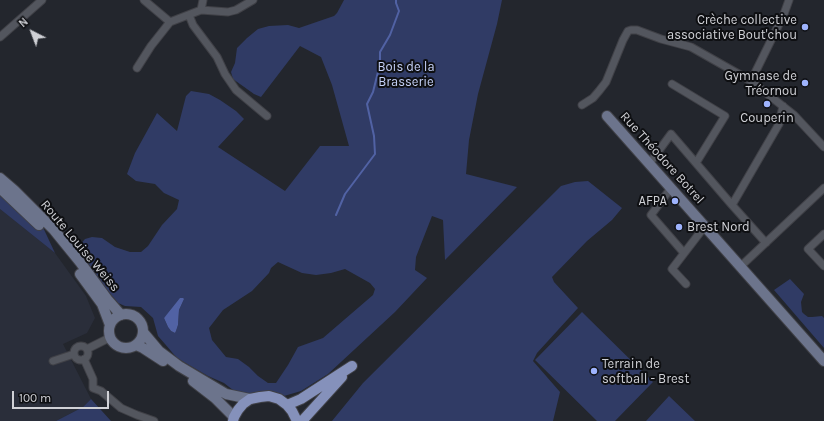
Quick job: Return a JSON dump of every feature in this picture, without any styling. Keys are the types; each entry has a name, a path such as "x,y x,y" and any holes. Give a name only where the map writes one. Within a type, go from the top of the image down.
{"main road":[{"name":"Rue Théodore Botrel","path":"607,116 824,361"},
{"name":"Route Louise Weiss","path":"0,178 54,230 108,299 122,314"},
{"name":"Route Louise Weiss","path":"0,188 48,235 76,268 102,304 110,325"},
{"path":"122,314 132,315 138,319 142,325 143,332 141,339 132,347 123,348 116,344 111,337 109,329 110,325 115,318 122,314"},
{"path":"143,332 159,351 179,366 226,394 250,399"},
{"path":"136,345 143,348 197,384 215,398 233,419 243,404 250,399 260,396 269,396 279,399 287,405 297,421"},
{"path":"287,405 301,399 352,366 302,421"}],"street":[{"path":"0,37 42,0"},
{"path":"144,0 170,22"},
{"path":"201,10 203,0"},
{"path":"137,68 151,46 170,22 201,10 228,12 236,10 253,0"},
{"path":"751,81 784,14 789,0"},
{"path":"189,15 193,25 217,57 225,74 236,90 268,116"},
{"path":"582,105 593,98 606,82 622,40 628,31 637,30 691,47 751,81 794,115 824,147"},
{"path":"672,84 725,116 696,163"},
{"path":"732,205 779,124 783,106"},
{"path":"649,164 671,134 766,243"},
{"path":"671,188 651,215 684,253"},
{"path":"741,266 824,188"},
{"path":"686,284 672,269 705,226"},
{"path":"823,264 808,249 824,234"},
{"path":"87,349 111,337"},
{"path":"53,361 74,354 78,347 83,346 87,349"},
{"path":"74,354 79,360 84,359 88,356 87,349"},
{"path":"84,359 93,379 93,388 100,391 121,408 154,421"}],"shaded area":[{"path":"0,209 55,253 86,296 95,318 87,333 63,344 91,399 83,407 56,421 0,421"},
{"path":"180,298 184,299 179,310 178,325 175,333 168,327 164,318"}],"green space":[{"name":"Bois de la Brasserie","path":"344,0 502,0 478,94 469,140 466,174 517,187 445,260 443,220 432,216 416,257 415,270 427,278 395,312 328,374 301,391 284,396 272,391 243,395 177,358 158,336 153,318 141,307 125,306 118,303 76,253 77,248 85,239 92,237 102,238 115,247 130,252 141,252 148,246 162,225 177,209 179,200 164,193 155,184 136,181 127,174 135,153 157,113 177,131 186,96 191,91 209,94 236,111 244,119 218,147 285,191 320,146 349,146 332,85 321,57 300,46 261,97 254,94 233,79 231,72 235,63 237,48 258,29 269,26 288,25 299,28 334,16","holes":["278,262 302,273 316,275 345,269 370,283 375,289 373,295 323,338 298,347 276,383 268,383 238,359 226,357 212,340 209,328 223,310 252,291 269,273 271,268","184,299 179,310 178,325 175,333 168,327 164,318"]},
{"path":"588,181 622,208 612,220 587,241 552,277 554,282 578,308 537,353 533,361 560,392 553,421 332,421 363,383 561,186 575,182"},
{"path":"0,182 40,221 55,253 0,209"},
{"path":"790,279 804,294 801,302 802,312 808,317 822,316 824,318 824,348 774,290"},
{"name":"Terrain de softball - Brest","path":"582,312 653,382 615,421 597,421 535,360"},
{"path":"669,396 695,421 646,421"},
{"path":"91,399 111,421 56,421 83,407"}],"waterway":[{"path":"336,215 345,194 375,154 374,136 367,104 373,92 380,64 380,52 390,35 399,11 396,0"}],"place":[{"name":"Crèche collective associative Bout'chou","path":"805,27"},
{"name":"Gymnase de Tréornou","path":"805,83"},
{"name":"Couperin","path":"767,104"},
{"name":"AFPA","path":"675,201"},
{"name":"Brest Nord","path":"679,227"},
{"name":"Terrain de softball - Brest","path":"594,371"}]}
